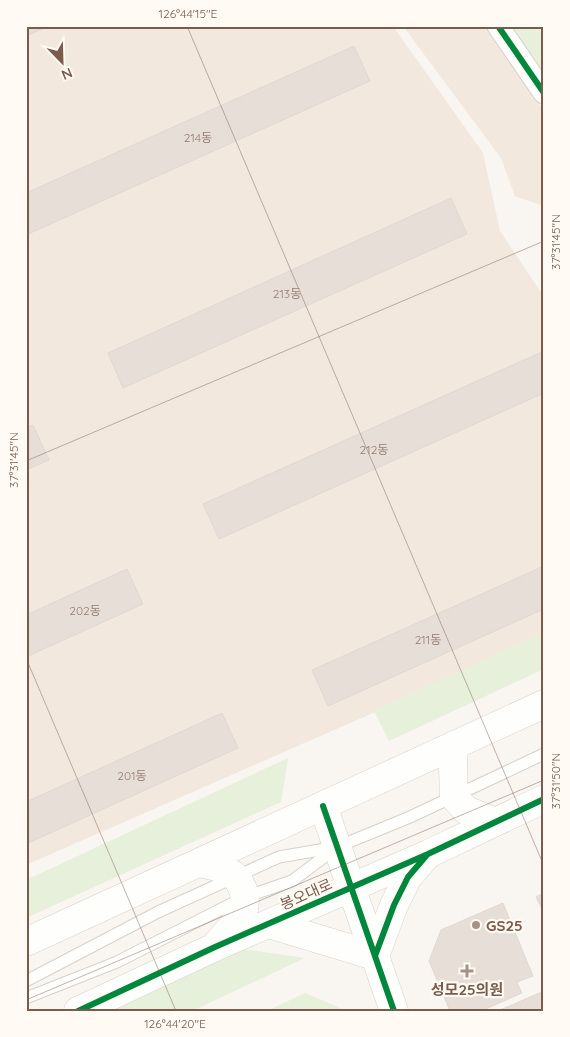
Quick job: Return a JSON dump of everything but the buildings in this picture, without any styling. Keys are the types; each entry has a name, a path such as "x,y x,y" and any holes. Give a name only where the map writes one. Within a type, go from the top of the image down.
{"main road":[{"path":"26,942 544,704"},
{"path":"454,745 454,796 466,810 495,822"},
{"name":"봉오대로","path":"78,1011 215,947 428,854 544,799"},
{"path":"323,806 394,1011"},
{"path":"375,956 394,905 408,878 428,854"},
{"path":"199,862 223,868 241,887 244,910 215,947"},
{"path":"269,924 375,956"}],"street":[{"path":"498,26 544,93"}],"lane":[{"path":"26,981 158,912 241,887 292,881 337,847 544,754"},
{"path":"26,998 117,962 241,887 279,857 337,847"}],"shaded area":[{"path":"26,26 393,26 483,153 500,231 544,297 544,638 26,865"},
{"path":"403,26 487,26 544,111 544,206 515,196 501,158"}],"green space":[{"path":"510,26 539,26 544,42 544,77"},
{"path":"544,632 544,669 389,741 374,711"},
{"path":"288,758 281,802 26,918 26,880"},
{"path":"243,949 305,958 192,1011 111,1011"},
{"path":"305,993 345,1010 345,1011 267,1011"}],"cycle path":[{"path":"498,26 544,93"},
{"path":"78,1011 215,947 428,854 544,799"},
{"path":"323,806 394,1011"},
{"path":"375,956 394,905 408,877 426,856"}],"place":[{"name":"GS25","path":"476,925"},
{"name":"성모25의원","path":"467,971"}]}
